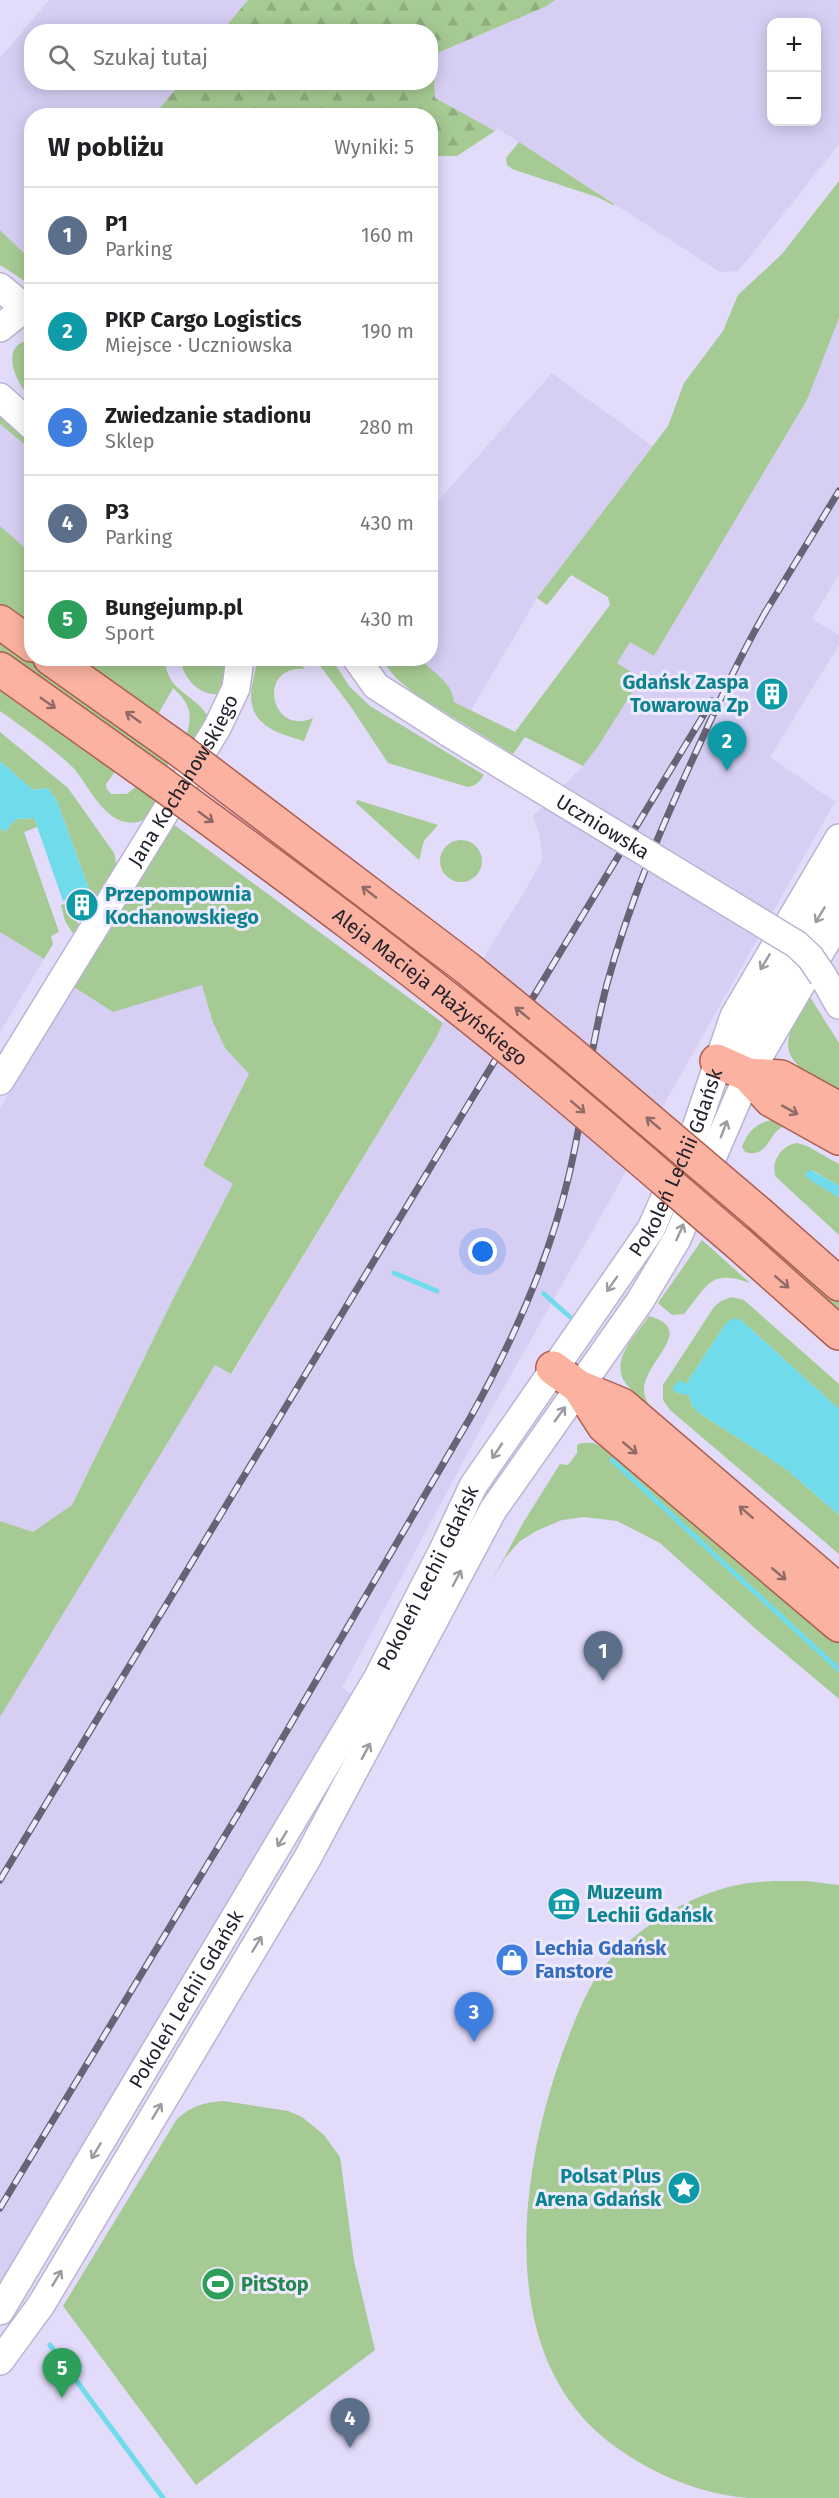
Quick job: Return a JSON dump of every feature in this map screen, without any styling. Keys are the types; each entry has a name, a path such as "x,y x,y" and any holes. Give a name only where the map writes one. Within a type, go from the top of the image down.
{"main road":[{"path":"0,622 24,639"},
{"name":"Aleja Macieja Płażyńskiego","path":"61,666 180,751 467,968 567,1050 839,1284"},
{"name":"Aleja Macieja Płażyńskiego","path":"0,669 304,888 447,999 534,1069 839,1333"},
{"path":"717,1061 748,1075 781,1077 839,1109"},
{"path":"748,1075 771,1100 839,1138"},
{"path":"553,1368 579,1387 622,1405 839,1591"},
{"path":"579,1387 604,1426 839,1625"}],"street":[{"path":"0,287 24,308"},
{"path":"0,328 24,313"},
{"path":"0,397 24,419"},
{"name":"Jana Kochanowskiego","path":"0,1081 217,728 236,688 239,666"},
{"name":"Uczniowska","path":"362,666 376,686 448,733 796,944 810,957 839,1005"},
{"name":"Pokoleń Lechii Gdańsk","path":"0,2311 377,1679 473,1486 651,1229 697,1125 734,1016 839,839"},
{"name":"Pokoleń Lechii Gdańsk","path":"748,1075 748,1048 754,1026 835,891 839,839"},
{"name":"Pokoleń Lechii Gdańsk","path":"0,2361 41,2305 339,1803 493,1510 640,1301 677,1239 748,1075 835,937"},
{"path":"312,1789 339,1803"},
{"path":"177,2015 205,2031"},
{"path":"14,2288 41,2305"}],"shaded area":[{"path":"49,0 248,0 228,24 29,24"},
{"path":"555,0 839,0 839,144 738,271 720,272 497,128 495,131 435,98 435,90 438,90 438,53 547,6"},
{"path":"24,30 24,90 175,90 160,108 24,108 24,253 0,230 0,58"},
{"path":"839,318 839,575 812,619 839,635 839,645 770,757 835,802 486,1419 342,1688 354,1696 0,2290 0,1717 215,1364 232,1374 525,891 543,859 539,833 533,816 583,766 599,745 641,678 617,663 630,642 654,656 807,400"},
{"path":"552,373 652,446 537,598 471,710 454,702 447,684 427,666 438,666 438,501"},
{"path":"0,424 24,444 24,547 0,526"},
{"path":"0,761 33,790 48,788 57,801 90,892 63,901 34,818 16,819 5,832 0,828"},
{"path":"0,932 44,959 0,1032"},
{"path":"202,984 212,1020 225,1048 249,1074 203,1164 233,1184 175,1295 72,1505 33,1532 0,1521 0,1108 74,987 113,1012"},
{"path":"811,1170 839,1186 839,1198 807,1178 805,1173"},
{"path":"733,1318 741,1320 839,1409 839,1515 786,1469 699,1413 691,1404 689,1395 677,1393 672,1389 679,1380 686,1384 726,1323"}],"green space":[{"path":"248,0 555,0 547,6 438,53 438,24 228,24"},
{"path":"175,90 435,90 435,98 495,131 457,156 438,156 438,108 160,108"},
{"path":"519,142 614,204 512,169 507,165 506,158"},
{"path":"839,181 839,318 807,400 654,656 630,642 617,663 641,678 599,745 583,766 525,737 513,754 415,694 396,678 386,666 428,666 446,683 454,702 515,732 610,605 608,597 571,575 547,605 537,598 668,426 684,383 723,331 738,295 782,254"},
{"path":"0,230 24,253 24,280 0,265"},
{"path":"24,342 24,390 13,367 12,358 18,345"},
{"path":"0,413 24,433 24,444 0,424"},
{"path":"0,526 24,547 24,628 0,610"},
{"path":"0,636 24,653 24,666 42,666 172,758 164,771 0,656"},
{"path":"77,666 166,666 175,685 207,715 194,746 185,740 190,717 189,711 184,700 173,688 155,720"},
{"path":"182,666 228,666 226,680 218,694 198,689 188,679"},
{"path":"256,666 302,666 305,669 290,670 280,677 275,687 275,699 278,710 286,718 298,721 313,718 304,741 277,732 262,722 252,707 252,687"},
{"path":"320,666 336,666 349,686 370,706 484,775 476,784 468,787 388,763"},
{"path":"0,682 117,769 106,784 111,794 127,794 139,784 162,800 147,817 138,822 126,822 111,816 64,759 0,711"},
{"path":"0,732 68,788 114,853 117,868 74,935 65,921 61,905 65,904 68,913 72,912 79,925 81,922 76,912 89,907 93,900 57,801 48,788 33,790 0,761"},
{"path":"357,800 438,825 424,841 419,860 356,803"},
{"path":"34,818 37,827 24,832 59,932 51,936 53,944 44,959 0,932 0,828 5,832 16,819"},
{"path":"173,824 443,1023 231,1374 215,1365 0,1717 0,1521 33,1532 72,1505 175,1295 233,1184 203,1165 249,1074 225,1048 212,1020 202,985 113,1012 74,987"},
{"path":"461,840 469,841 476,846 481,853 481,869 476,876 469,881 461,882 453,881 446,876 441,869 440,861 441,853 446,846 453,841"},
{"path":"810,997 839,1043 839,1095 795,1070 798,1065 791,1057 788,1048 791,1031"},
{"path":"774,1116 788,1125 781,1127 759,1152 745,1152 742,1147 750,1132 761,1123 772,1120"},
{"path":"797,1143 839,1164 839,1186 812,1170 805,1175 839,1198 839,1235 776,1177 774,1166 778,1156 786,1147"},
{"path":"759,1222 839,1293 839,1314 749,1235"},
{"path":"702,1240 750,1283 736,1279 717,1279 704,1288 684,1314 672,1315 658,1303"},
{"path":"732,1297 744,1300 839,1384 839,1409 741,1320 726,1323 686,1384 677,1393 689,1395 691,1404 699,1413 786,1469 839,1515 839,1554 670,1410 663,1400 663,1385 714,1307 721,1301"},
{"path":"649,1316 664,1323 669,1331 668,1340 648,1375 644,1387 646,1399 659,1416 690,1441 687,1445 636,1400 638,1396 622,1377 620,1369 624,1353"},
{"path":"594,1443 603,1448 606,1444 839,1636 839,1699 757,1630 660,1543 617,1521 584,1517 562,1520 536,1531 519,1542 505,1558 491,1582 523,1523 560,1464 568,1465 577,1453 577,1445"},
{"name":"Polsat Plus Arena Gdańsk","path":"775,1881 807,1881 839,1885 839,2498 729,2496 690,2486 653,2470 619,2450 604,2438 569,2401 546,2357 532,2309 527,2258 528,2205 535,2153 561,2057 593,1982 607,1963 635,1936 683,1904 737,1885"},
{"name":"PitStop","path":"224,2101 288,2111 302,2117 324,2135 340,2157 354,2261 375,2350 196,2485 63,2306 177,2119 199,2106"}],"waterway":[{"path":"394,1273 437,1291"},
{"path":"544,1294 570,1317"},
{"path":"612,1460 839,1670"},
{"path":"50,2345 163,2498"}],"railway":[{"path":"763,616 839,491"},
{"path":"0,2208 241,1809 470,1418 501,1360 528,1300 561,1207 601,1008 636,895 670,809 704,734 766,611"},
{"path":"0,1880 712,701"}],"place":[{"name":"Gdańsk Zaspa Towarowa Zp","path":"772,694"},
{"name":"PKP Cargo Logistics","path":"727,771"},
{"name":"Przepompownia Kochanowskiego","path":"82,905"},
{"name":"P1","path":"603,1681"},
{"name":"Muzeum Lechii Gdańsk","path":"564,1904"},
{"name":"Lechia Gdańsk Fanstore","path":"512,1960"},
{"name":"Zwiedzanie stadionu","path":"474,2042"},
{"name":"Polsat Plus Arena Gdańsk","path":"684,2188"},
{"name":"PitStop","path":"218,2284"},
{"name":"Bungejump.pl","path":"62,2398"},
{"name":"P3","path":"350,2448"}]}
